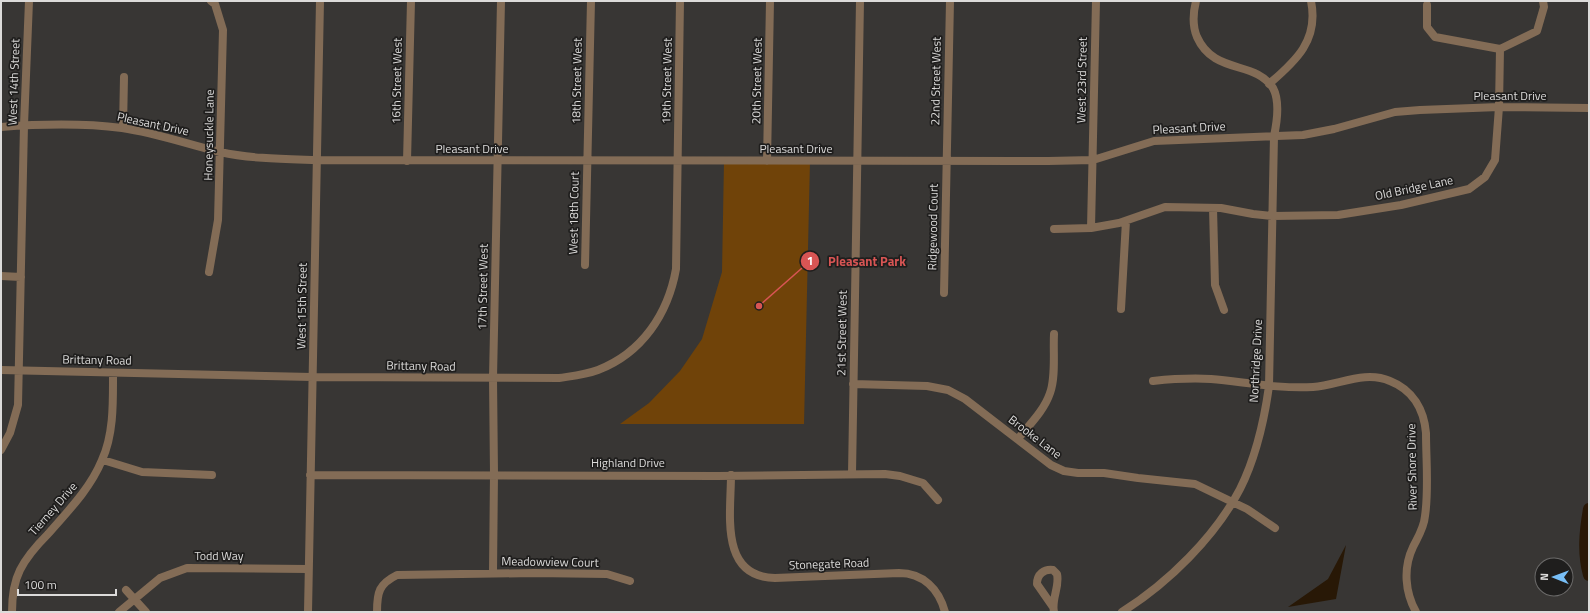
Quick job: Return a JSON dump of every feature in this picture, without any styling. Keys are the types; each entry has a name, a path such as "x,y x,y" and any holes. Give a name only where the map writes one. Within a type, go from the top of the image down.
{"street":[{"name":"West 14th Street","path":"1,450 10,433 18,405 24,126 29,1"},
{"name":"West 15th Street","path":"308,612 320,1"},
{"name":"16th Street West","path":"407,161 410,1"},
{"name":"17th Street West","path":"494,573 493,378 501,1"},
{"name":"18th Street West","path":"588,161 591,1"},
{"name":"19th Street West","path":"677,161 680,1"},
{"name":"20th Street West","path":"767,161 770,1"},
{"name":"21st Street West","path":"852,474 856,162 860,1"},
{"name":"22nd Street West","path":"947,162 950,1"},
{"name":"West 23rd Street","path":"1091,228 1096,1"},
{"path":"1196,1 1194,10 1194,24 1197,37 1204,49 1218,61 1258,75 1269,84 1294,62 1305,46 1311,27 1311,1"},
{"path":"1427,5 1427,26 1435,38 1500,48 1538,31 1544,7 1543,1"},
{"name":"Honeysuckle Lane","path":"209,272 218,220 221,152 223,30 215,2"},
{"name":"Old Bridge Lane","path":"1054,229 1091,228 1126,221 1165,207 1213,208 1273,216 1338,215 1401,205 1469,189 1485,177 1495,160 1499,108 1500,48"},
{"path":"123,128 124,77"},
{"name":"Northridge Drive","path":"1122,612 1139,601 1183,563 1204,541 1233,502 1248,470 1259,440 1269,386 1274,136 1277,124 1276,100 1273,89 1269,84"},
{"name":"Pleasant Drive","path":"1,127 83,125 123,128 161,136 221,152 264,159 407,161 947,162 1093,160 1154,141 1303,135 1334,129 1395,112 1499,108 1589,108"},
{"name":"West 18th Court","path":"585,266 588,161"},
{"name":"Brittany Road","path":"1,370 312,377 559,378 576,376 597,370 616,361 629,352 651,330 670,296 676,269 677,161"},
{"name":"Ridgewood Court","path":"944,293 947,162"},
{"path":"1213,208 1215,285 1224,310"},
{"path":"1121,309 1126,221"},
{"path":"1,276 21,277"},
{"path":"1018,439 1042,409 1050,393 1053,381 1054,334"},
{"name":"Tierney Drive","path":"12,612 12,601 20,571 33,550 84,492 103,460 110,433 113,402 113,372"},
{"name":"River Shore Drive","path":"1153,381 1198,378 1269,386 1322,386 1358,378 1378,377 1390,380 1402,387 1416,401 1422,414 1425,427 1426,506 1422,529 1412,550 1406,569 1408,593 1416,612"},
{"name":"Brooke Lane","path":"853,384 927,386 948,390 965,399 1051,465 1064,471 1078,474 1120,475 1195,484 1255,514 1275,528"},
{"path":"103,460 142,472 212,474"},
{"name":"Highland Drive","path":"310,475 885,474 912,479 923,483 938,500"},
{"name":"Stonegate Road","path":"731,475 731,542 735,554 742,564 758,575 775,578 899,573 910,574 921,578 933,587 941,600 945,612"},
{"name":"Todd Way","path":"119,612 160,578 187,568 308,569"},
{"name":"Meadowview Court","path":"377,612 377,595 386,581 398,575 494,573 607,574 630,581"},
{"path":"126,590 146,612"}],"shaded area":[{"path":"724,161 810,161 804,424 620,424 649,403 680,371 702,339 722,272"},
{"path":"1346,545 1336,599 1288,607 1328,579"}],"waterway":[{"path":"1589,509 1585,542 1589,575"}],"place":[{"name":"Pleasant Park","path":"759,306"}]}
